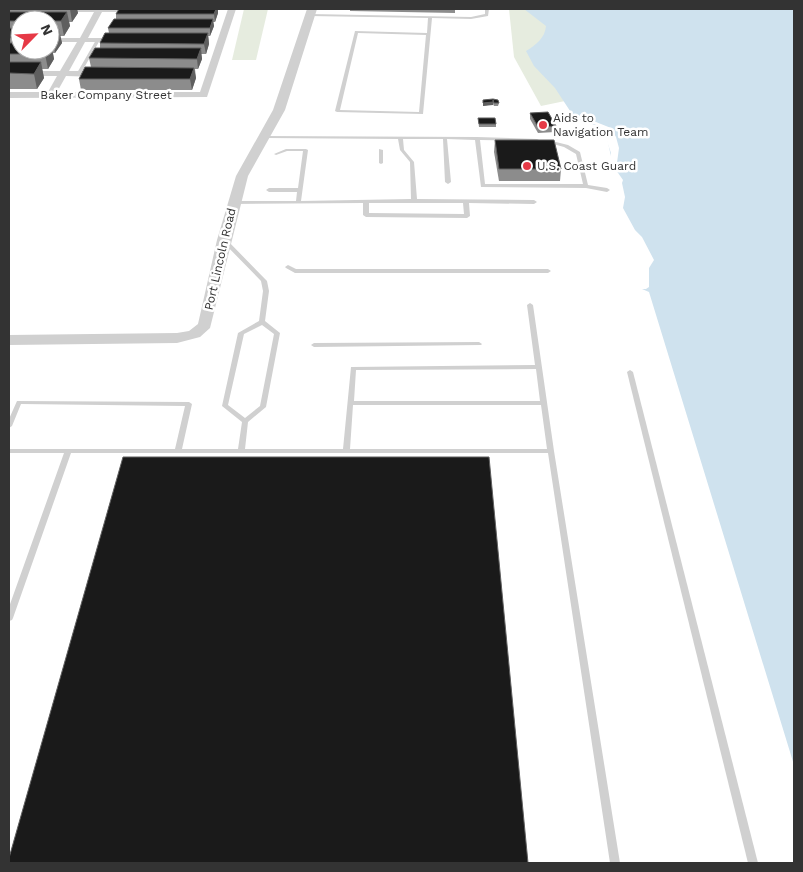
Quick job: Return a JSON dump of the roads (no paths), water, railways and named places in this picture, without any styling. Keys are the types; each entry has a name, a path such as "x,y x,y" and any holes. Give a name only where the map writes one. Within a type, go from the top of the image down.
{"street":[{"path":"51,95 100,9"},
{"path":"54,10 143,10"},
{"name":"Baker Company Street","path":"9,95 204,95 206,74 229,10"},
{"name":"Port Lincoln Road","path":"9,340 172,338 193,335 205,325 224,240 242,176 279,110 311,12"},
{"path":"60,40 126,40"},
{"path":"9,73 108,74"}],"lane":[{"path":"334,16 335,9"},
{"path":"311,12 334,16 471,18 487,15 487,9"},
{"path":"428,34 356,32 337,111 421,113 430,18"},
{"path":"79,74 98,40"},
{"path":"265,137 477,138 546,141 566,146 578,153 586,186"},
{"path":"400,138 402,150 412,162 414,202"},
{"path":"445,138 448,182"},
{"path":"477,138 483,186 586,186 607,190"},
{"path":"276,154 286,150 306,150 298,202"},
{"path":"381,150 381,163"},
{"path":"269,190 300,190"},
{"path":"366,202 366,215 467,216 466,202"},
{"path":"234,203 534,202"},
{"path":"224,240 264,281 266,291 262,322"},
{"path":"288,267 295,271 548,271"},
{"path":"530,305 615,863"},
{"path":"240,451 245,421 263,407 277,333 262,322"},
{"path":"245,421 225,406 241,333 262,322"},
{"path":"314,345 479,344"},
{"path":"346,451 353,368 539,367"},
{"path":"630,372 753,863"},
{"path":"9,426 20,402 189,404 178,451"},
{"path":"350,403 544,403"},
{"path":"9,451 551,451"},
{"path":"9,618 68,451"}],"water":[{"path":"524,9 794,9 794,765 649,292 642,289 645,261 626,225 605,129 574,117 555,88 534,66 526,51 539,41 544,34 546,26"}],"place":[{"name":"Aids to Navigation Team","path":"543,125"},
{"name":"U.S. Coast Guard","path":"527,166"}]}
